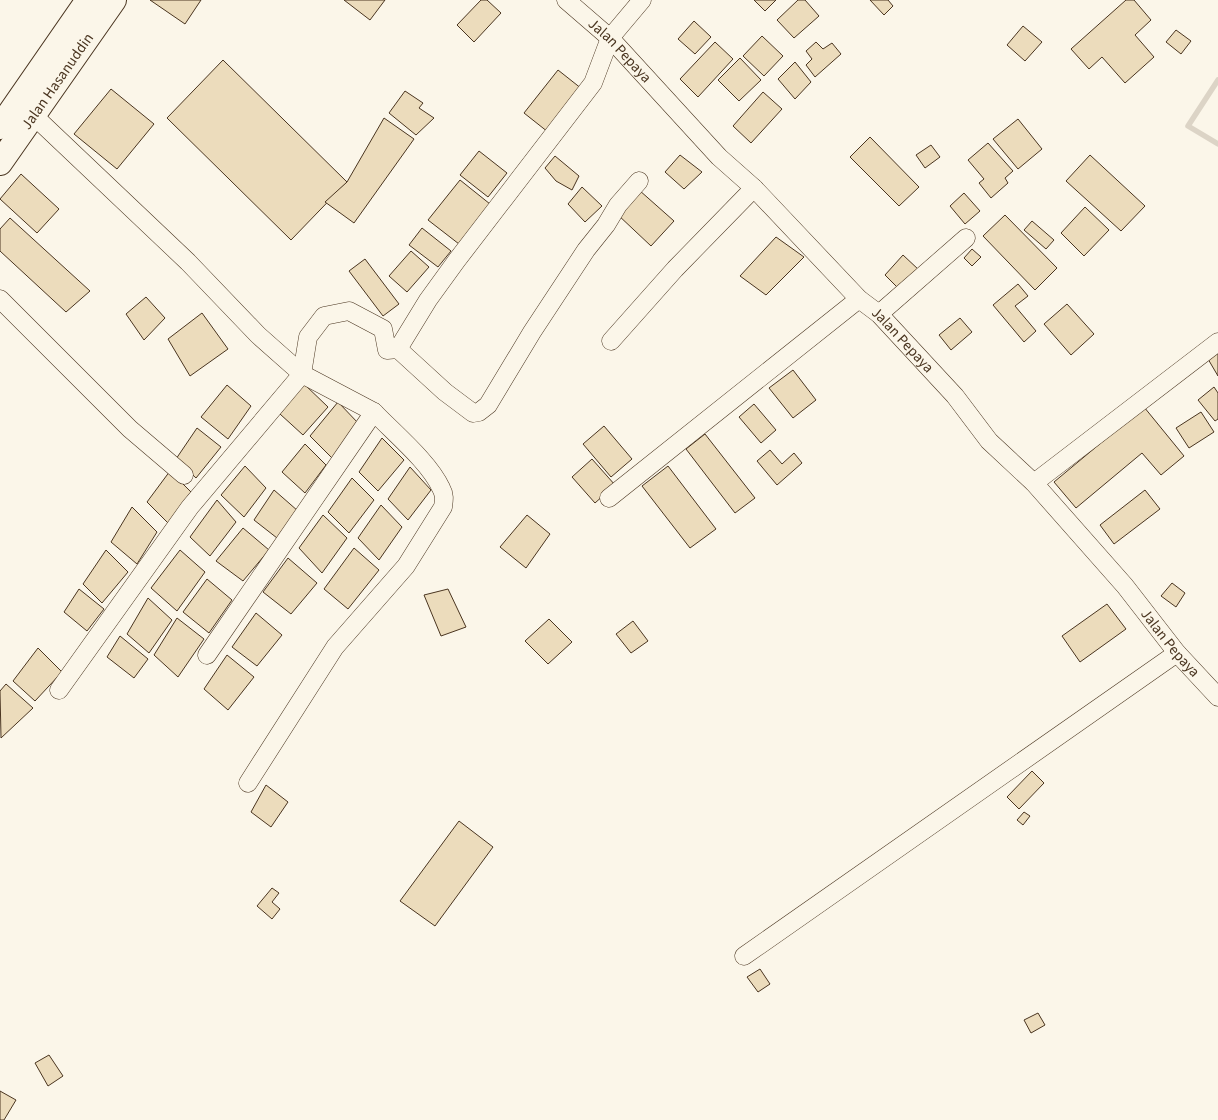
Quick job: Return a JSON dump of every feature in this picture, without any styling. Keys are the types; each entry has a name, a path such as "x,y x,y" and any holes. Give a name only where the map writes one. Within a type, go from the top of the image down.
{"street":[{"name":"Jalan Hasanuddin","path":"0,127 88,0"},
{"name":"Jalan Hasanuddin","path":"0,162 114,0"},
{"name":"Jalan Pepaya","path":"566,0 610,38 719,157 754,188 859,299 879,314 954,396 989,441 1034,483 1125,586 1177,653 1218,697"},
{"path":"398,349 428,300 457,260 593,84 610,38 642,0"},
{"path":"33,115 188,262 258,335 302,374 374,412 432,474 443,492 443,507 406,566 335,646 248,783"},
{"path":"60,690 190,507 302,374 308,337 324,316 349,311 383,329 387,350 398,349 473,414 479,412 488,405 532,332 586,250 639,181"},
{"path":"611,342 675,269 754,188"},
{"path":"879,314 966,238"},
{"path":"0,299 130,429 184,475"},
{"path":"609,498 859,299"},
{"path":"1034,483 1218,342"},
{"path":"207,655 374,412"},
{"path":"744,956 1177,653"}],"building":[{"path":"150,0 201,0 185,24"},
{"path":"344,0 385,0 370,20"},
{"path":"481,0 487,0 501,13 474,42 457,25"},
{"path":"754,0 776,0 765,11"},
{"path":"798,0 805,0 819,16 794,38 777,20"},
{"path":"870,0 888,0 893,6 884,15"},
{"path":"1126,0 1134,0 1151,20 1135,35 1154,57 1125,83 1102,57 1089,69 1071,49"},
{"path":"694,21 711,37 695,54 678,39"},
{"path":"1023,26 1042,42 1025,61 1007,45"},
{"path":"1176,30 1191,41 1181,54 1166,42"},
{"path":"762,36 783,56 764,76 743,56"},
{"path":"715,42 733,59 698,97 680,79"},
{"path":"816,42 823,49 832,43 841,54 815,77 806,65 812,59 806,51"},
{"path":"740,58 761,80 739,101 718,80"},
{"path":"223,60 347,182 291,240 167,118"},
{"path":"795,62 811,82 795,99 778,79"},
{"path":"558,70 582,89 548,132 524,113"},
{"path":"111,89 154,124 117,169 74,134"},
{"path":"405,91 423,103 419,108 434,118 416,135 389,113"},
{"path":"763,92 782,109 751,143 733,126"},
{"path":"384,118 414,139 354,223 325,202 347,182"},
{"path":"1018,119 1042,149 1018,169 993,139"},
{"path":"870,137 919,187 899,206 850,157"},
{"path":"988,143 1013,171 1005,178 1008,183 991,198 979,183 984,179 968,160"},
{"path":"931,145 940,157 925,168 916,155"},
{"path":"479,151 507,173 488,197 460,175"},
{"path":"680,155 702,172 684,189 665,172"},
{"path":"1090,155 1145,206 1121,231 1066,181"},
{"path":"555,156 579,176 572,190 556,181 545,168"},
{"path":"21,174 59,209 37,233 0,199"},
{"path":"460,180 490,204 459,244 428,220"},
{"path":"582,187 602,206 585,222 568,204"},
{"path":"639,190 674,221 651,246 617,214"},
{"path":"964,193 980,211 965,224 950,206"},
{"path":"1085,207 1109,230 1084,256 1061,233"},
{"path":"1005,215 1057,268 1035,290 983,236"},
{"path":"10,218 90,291 66,312 0,251 0,229"},
{"path":"1032,221 1054,240 1046,249 1024,230"},
{"path":"422,228 451,251 438,267 409,245"},
{"path":"776,237 804,257 766,295 740,276"},
{"path":"972,249 981,257 972,266 964,258"},
{"path":"411,251 429,267 407,292 389,276"},
{"path":"903,255 919,270 900,290 885,275"},
{"path":"365,259 399,304 383,316 349,271"},
{"path":"1018,284 1028,296 1015,306 1036,331 1024,342 993,305"},
{"path":"146,297 165,318 144,340 126,314"},
{"path":"1067,304 1094,334 1071,355 1044,324"},
{"path":"202,313 228,349 190,376 168,339"},
{"path":"960,318 972,332 951,350 939,335"},
{"path":"1218,353 1218,376 1208,359"},
{"path":"793,370 816,400 793,418 769,388"},
{"path":"303,383 328,407 303,435 280,414"},
{"path":"227,385 251,406 228,439 201,417"},
{"path":"1214,387 1218,393 1218,419 1215,421 1198,400"},
{"path":"338,402 359,424 332,458 310,436"},
{"path":"754,404 776,430 761,443 739,417"},
{"path":"1144,407 1184,456 1161,475 1142,453 1076,508 1054,482"},
{"path":"1201,412 1214,432 1189,448 1176,428"},
{"path":"604,426 632,459 611,477 583,444"},
{"path":"197,428 221,447 196,478 176,459"},
{"path":"705,434 755,498 735,513 686,449"},
{"path":"382,438 404,460 378,491 359,472"},
{"path":"305,444 326,465 305,493 282,472"},
{"path":"770,450 782,464 794,453 802,463 777,485 757,461"},
{"path":"592,459 615,485 595,503 572,477"},
{"path":"245,466 266,488 244,517 221,495"},
{"path":"668,466 716,529 690,548 642,486"},
{"path":"410,467 431,490 408,520 388,499"},
{"path":"170,471 191,492 168,523 147,502"},
{"path":"352,478 374,500 349,533 328,512"},
{"path":"274,490 298,511 277,538 254,520"},
{"path":"1145,490 1160,509 1114,544 1100,525"},
{"path":"217,500 236,522 210,556 190,537"},
{"path":"381,505 402,527 379,560 358,538"},
{"path":"132,507 157,532 137,564 111,542"},
{"path":"323,515 347,538 322,573 299,548"},
{"path":"527,515 550,534 526,568 500,547"},
{"path":"243,528 269,550 243,581 216,561"},
{"path":"354,548 379,570 348,609 324,589"},
{"path":"106,550 128,572 102,603 83,584"},
{"path":"180,550 205,572 177,611 151,588"},
{"path":"288,558 317,583 291,614 263,592"},
{"path":"207,579 232,600 209,633 183,612"},
{"path":"1172,583 1185,593 1176,607 1161,596"},
{"path":"79,589 104,609 87,631 64,612"},
{"path":"448,589 466,627 441,636 424,595"},
{"path":"148,598 172,620 149,653 127,634"},
{"path":"1107,604 1126,629 1080,662 1062,636"},
{"path":"256,613 282,635 257,666 232,647"},
{"path":"177,618 204,639 178,677 154,655"},
{"path":"549,619 572,642 548,664 525,641"},
{"path":"633,621 648,641 631,653 616,634"},
{"path":"120,636 148,659 134,678 107,657"},
{"path":"38,648 62,672 35,701 13,681"},
{"path":"227,655 254,677 228,710 204,689"},
{"path":"6,684 33,708 1,738 0,691"},
{"path":"1032,771 1044,783 1019,809 1007,797"},
{"path":"266,785 288,802 271,827 251,812"},
{"path":"1024,812 1030,816 1023,825 1017,820"},
{"path":"459,821 493,847 435,926 400,901"},
{"path":"272,888 279,893 272,902 280,909 272,919 257,906"},
{"path":"760,969 770,984 758,992 747,977"},
{"path":"1038,1013 1045,1025 1031,1033 1024,1020"},
{"path":"49,1055 63,1076 48,1086 35,1063"},
{"path":"0,1091 16,1100 4,1120 0,1120"}],"waterway":[{"path":"1218,80 1188,126 1218,144"}]}
